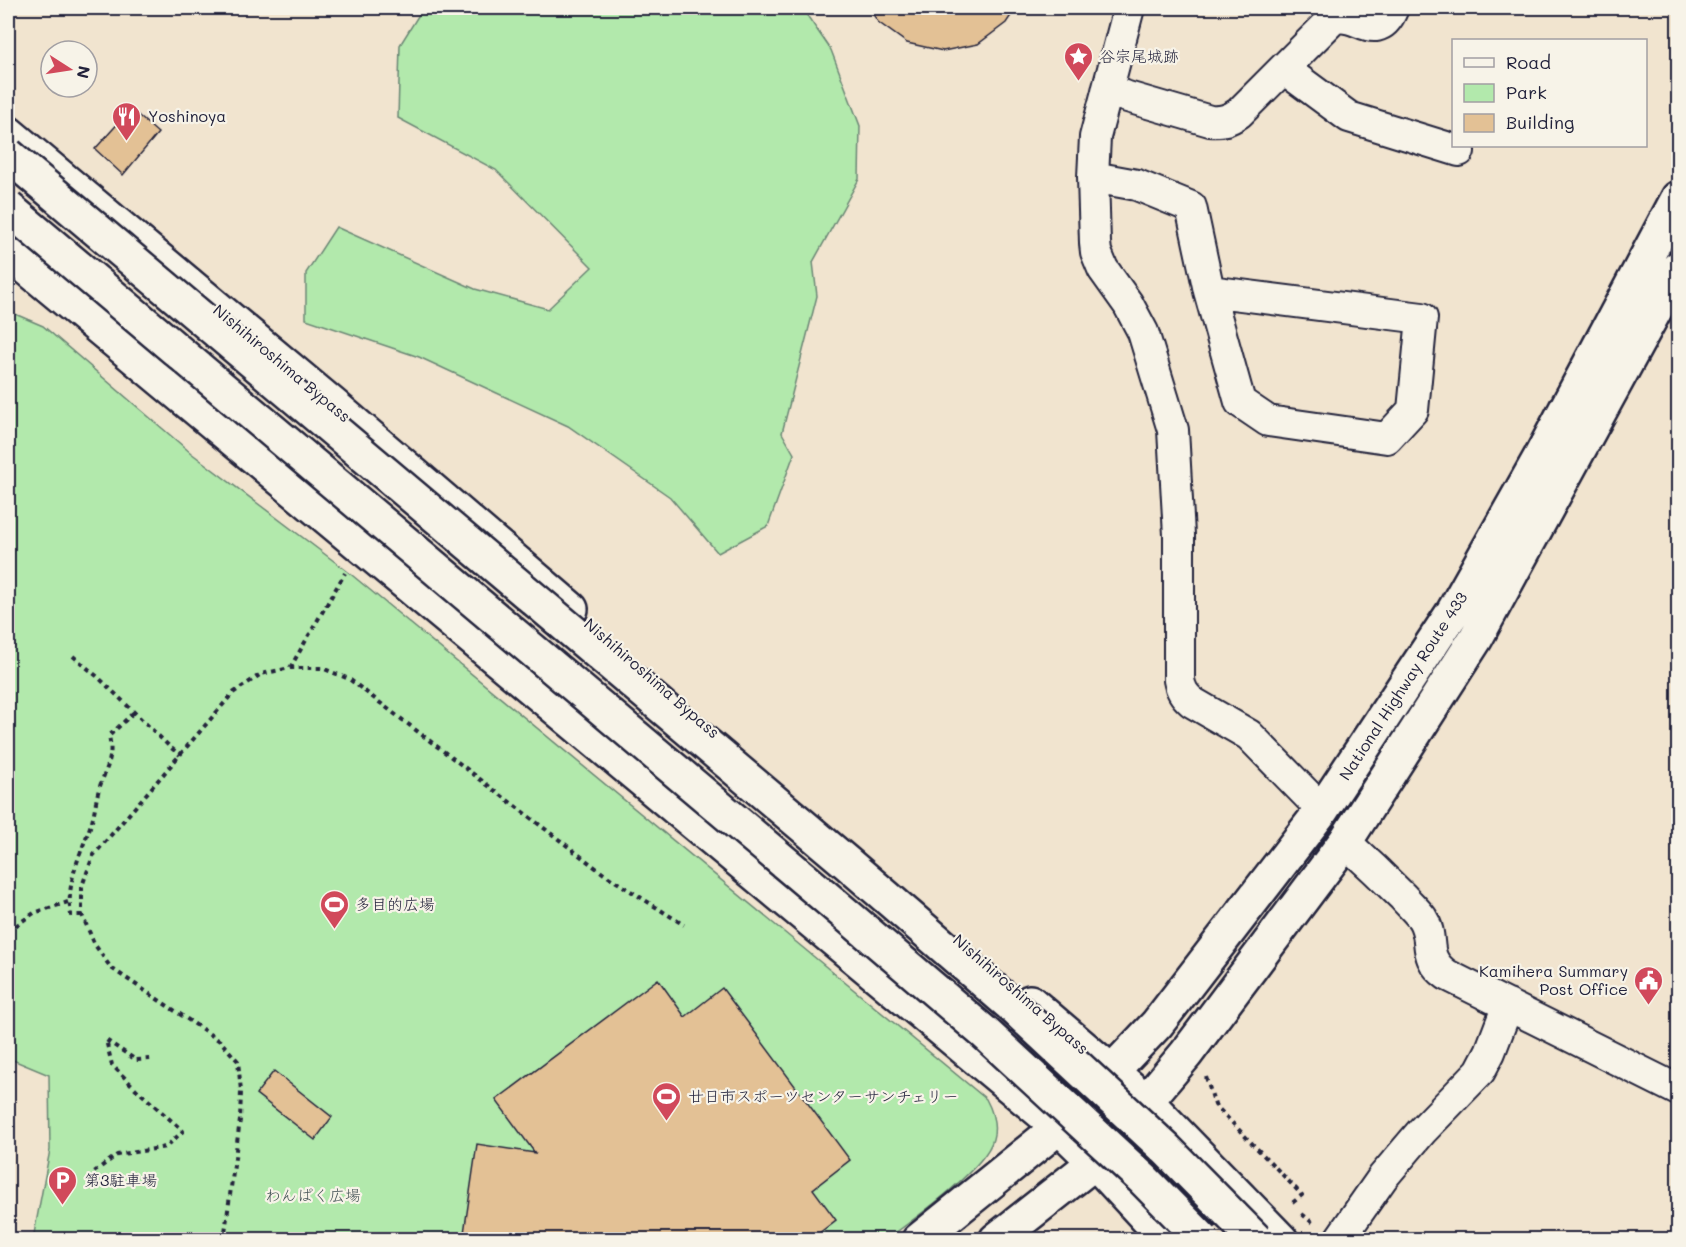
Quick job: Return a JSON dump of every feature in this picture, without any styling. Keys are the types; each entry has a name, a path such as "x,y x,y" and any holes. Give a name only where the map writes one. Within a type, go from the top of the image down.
{"main road":[{"name":"Nishihiroshima Bypass","path":"8,133 333,405 1147,1102 1281,1239"},
{"name":"Nishihiroshima Bypass","path":"8,155 847,863 1009,1003 1167,1150 1256,1239"},
{"name":"National Highway Route 433","path":"919,1239 1059,1127 1112,1073 1157,1024 1322,810 1453,612 1541,456 1678,198"},
{"path":"8,208 976,1025 1143,1179 1203,1239"},
{"path":"8,252 1059,1127 1167,1239"},
{"name":"National Highway Route 433","path":"996,1239 1095,1162 1186,1054 1345,842 1476,638 1678,268"}],"street":[{"path":"1129,8 1095,136 1093,177 1096,252 1103,269 1128,304 1143,332 1173,430 1179,535 1179,680 1181,688 1192,702 1249,735 1322,810"},
{"path":"1107,91 1210,121 1221,122 1239,113 1336,17 1345,17 1376,26 1385,22 1393,8"},
{"path":"1284,69 1349,117 1459,151"},
{"path":"1093,177 1137,185 1191,207 1209,291 1240,402 1268,421 1387,438 1413,410 1422,318 1209,291"},
{"path":"1345,842 1420,915 1426,925 1432,960 1438,969 1678,1090"},
{"path":"1330,1235 1480,1071 1508,1005"}],"path":[{"path":"290,669 347,571"},
{"path":"73,656 180,755"},
{"path":"224,1239 240,1119 241,1091 238,1061 220,1041 111,968 95,945 82,915 82,886 93,856 233,693 261,674 290,669 322,668 349,679 604,874 684,925"},
{"path":"82,915 71,915 68,902 70,885 110,760 109,736 134,712"},
{"path":"8,931 34,913 68,902"},
{"path":"94,1172 117,1155 166,1147 183,1131 112,1065 106,1041 136,1060 151,1059"},
{"path":"1215,1106 1302,1195 1292,1205 1284,1197"},
{"path":"1299,1211 1330,1235"}],"green space":[{"path":"423,8 802,8 831,50 860,126 859,179 813,262 817,296 782,433 794,454 768,526 718,553 670,497 568,426 419,357 306,319 306,273 336,227 475,289 548,309 592,267 496,170 398,118 400,45"},
{"name":"わんぱく広場","path":"8,311 43,326 191,453 347,571 986,1099 994,1119 995,1129 988,1151 977,1164 947,1193 887,1239 33,1239 50,1150 49,1075 8,1058"}],"building":[{"path":"869,8 1016,8 1006,23 978,44 943,51 907,43 878,22"},
{"name":"Yoshinoya","path":"131,109 158,133 123,175 95,149"},
{"name":"廿日市スポーツセンターサンチェリー","path":"658,979 685,1017 722,988 850,1160 813,1189 836,1220 810,1240 463,1240 477,1144 535,1153 496,1100"},
{"path":"274,1071 332,1117 315,1140 256,1094"}],"place":[{"name":"谷宗尾城跡","path":"1078,82"},
{"name":"Yoshinoya","path":"127,142"},
{"name":"多目的広場","path":"334,930"},
{"name":"Kamihera Summary Post Office","path":"1649,1006"},
{"name":"廿日市スポーツセンターサンチェリー","path":"667,1122"},
{"name":"第3駐車場","path":"63,1206"}]}
